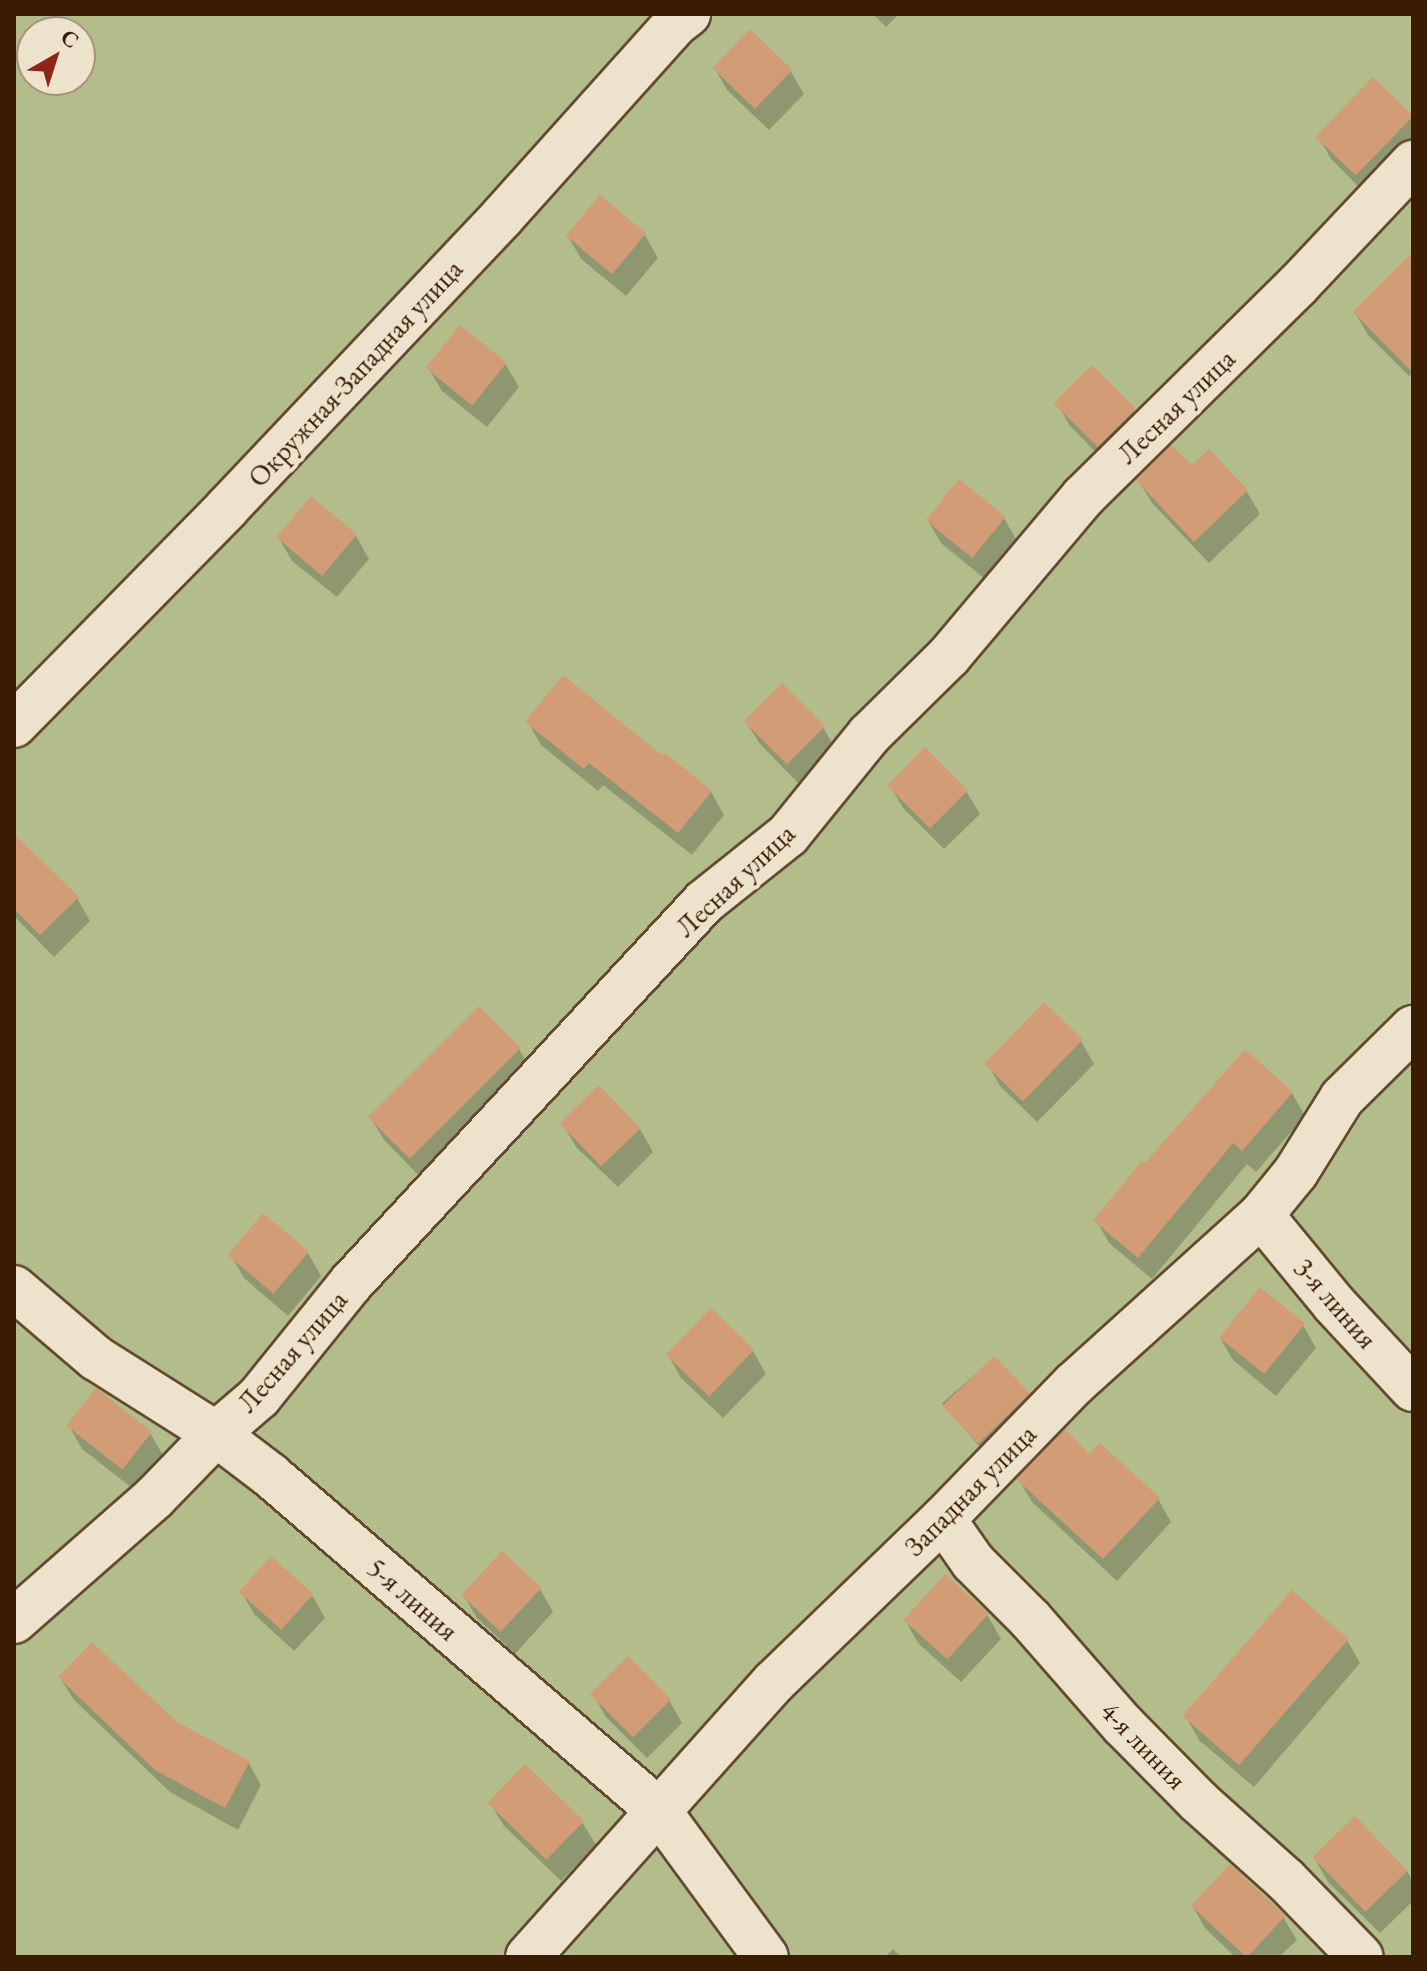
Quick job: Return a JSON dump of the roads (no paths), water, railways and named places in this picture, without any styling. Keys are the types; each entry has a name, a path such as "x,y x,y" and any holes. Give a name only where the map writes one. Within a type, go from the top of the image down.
{"street":[{"name":"Окружная-Западная улица","path":"14,725 293,438 502,217 674,25 688,14"},
{"name":"Лесная улица","path":"14,1621 154,1498 216,1434 259,1397 351,1283 704,902 788,835 869,735 949,656 1083,497 1298,285 1413,163"},
{"name":"Западная улица","path":"528,1957 774,1682 943,1519 1074,1384 1261,1215 1296,1172 1342,1098 1413,1028"},
{"name":"3-я линия","path":"1261,1215 1334,1304 1413,1389"},
{"name":"5-я линия","path":"14,1288 96,1358 216,1434 270,1475 658,1810 766,1957"},
{"name":"4-я линия","path":"943,1519 973,1562 1031,1620 1123,1725 1199,1802 1286,1880 1361,1957"}]}
